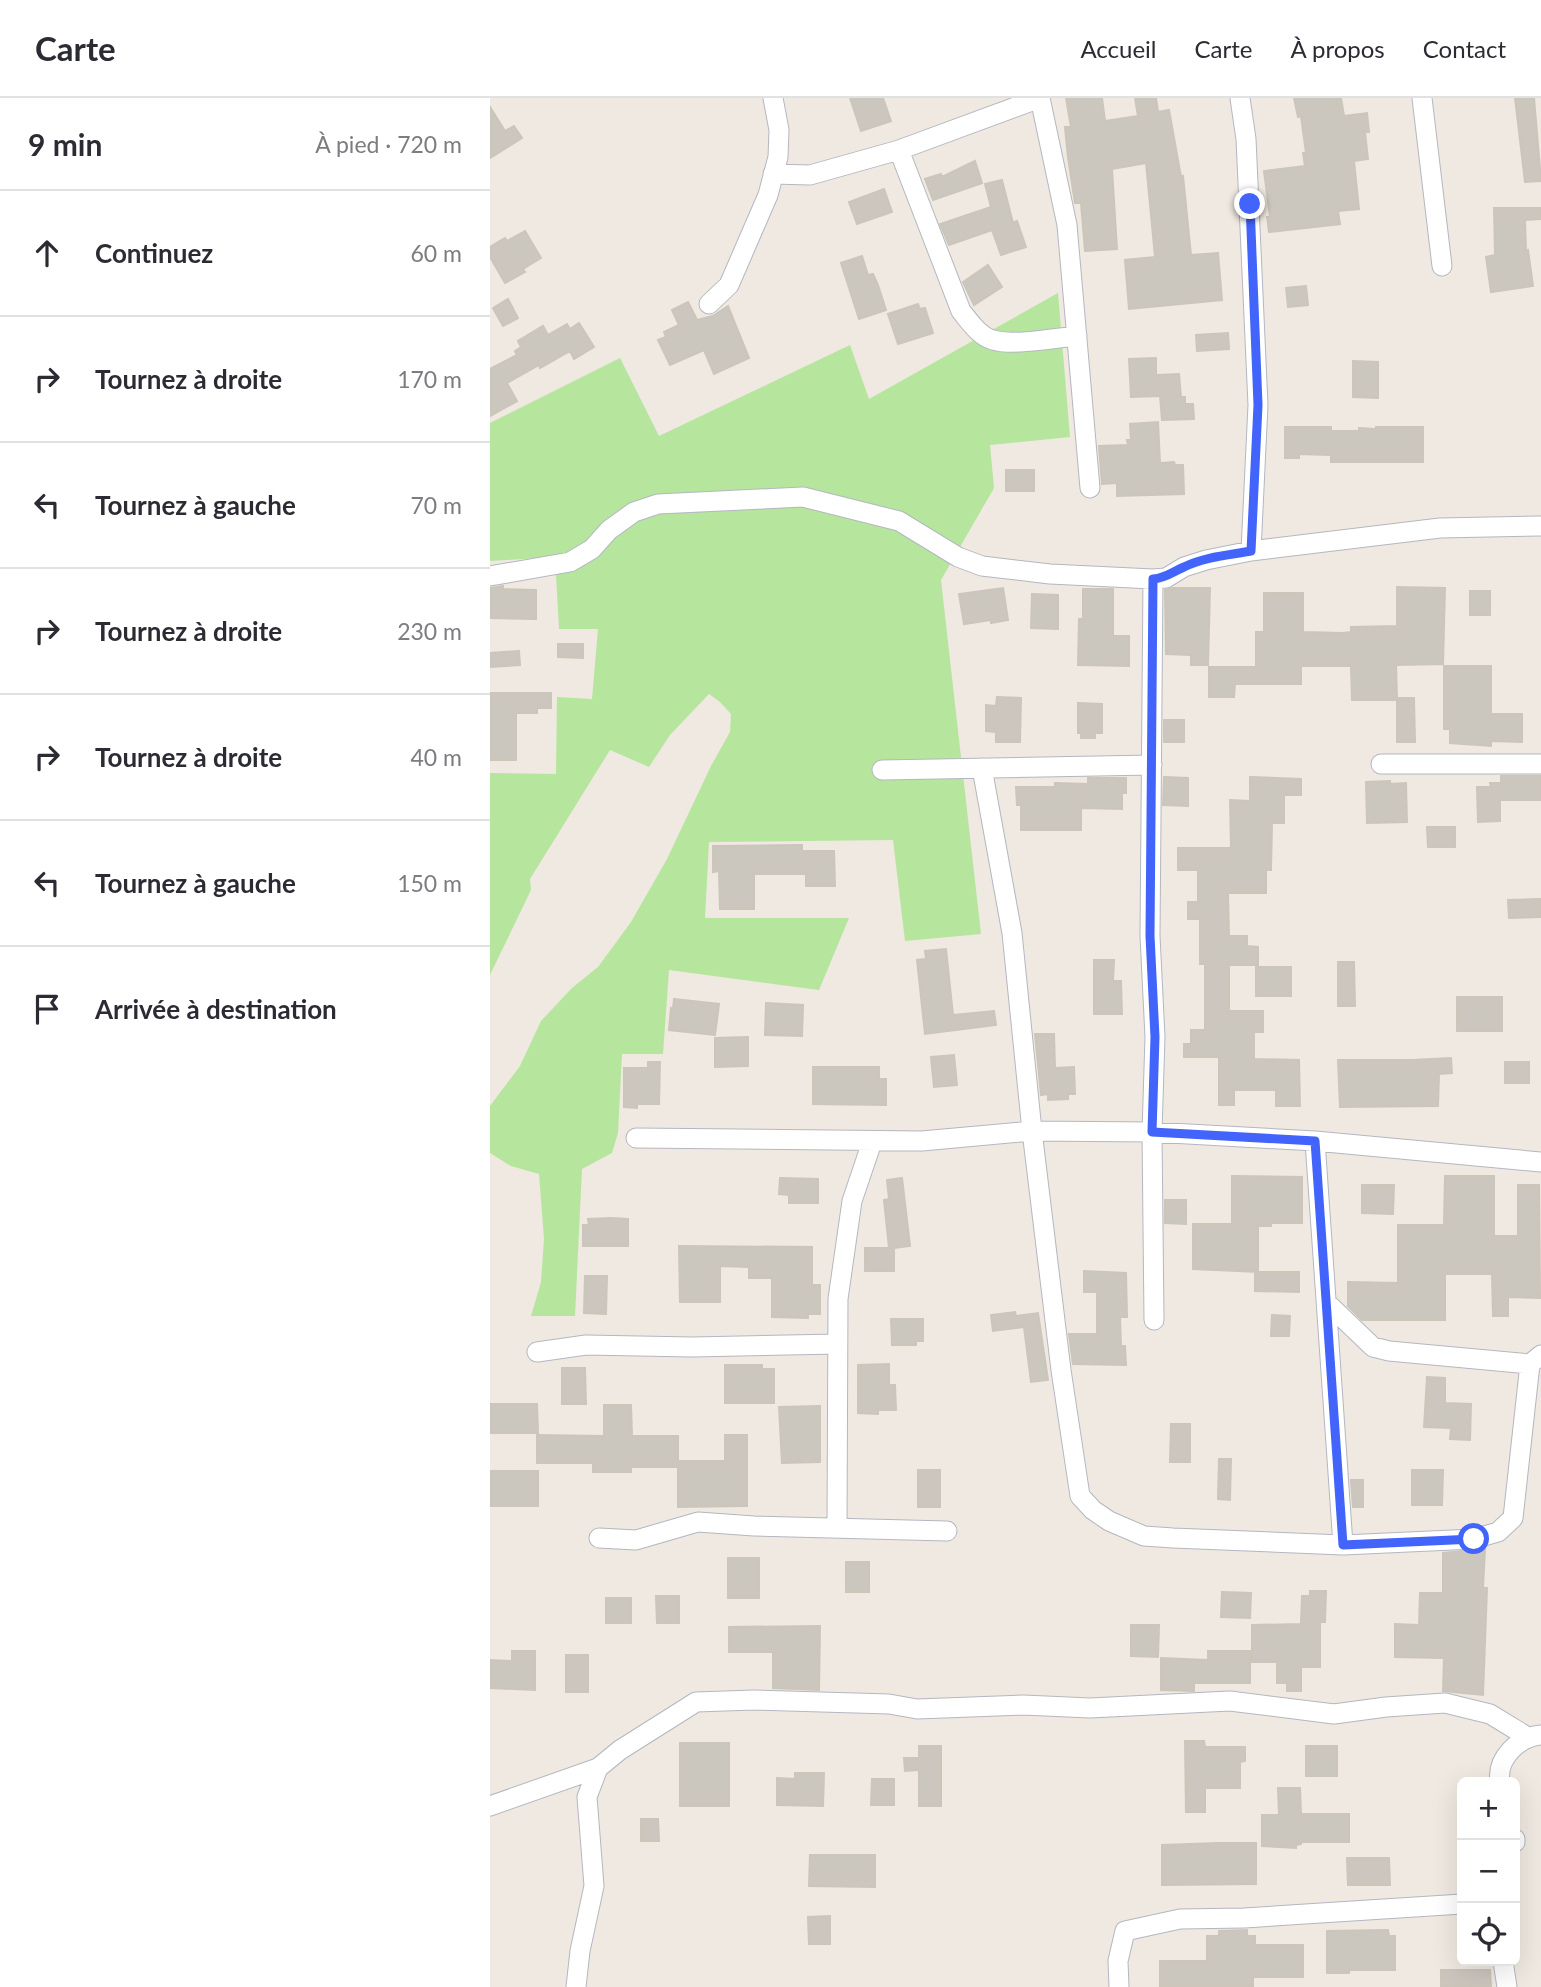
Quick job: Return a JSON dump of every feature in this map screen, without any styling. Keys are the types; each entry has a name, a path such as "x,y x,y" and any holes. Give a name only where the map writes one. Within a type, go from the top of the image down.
{"street":[{"path":"709,304 729,285 768,195 778,157 779,130 773,98"},
{"path":"773,174 810,176 899,150 1040,98 1067,225 1090,488"},
{"path":"1240,98 1247,152 1258,405 1251,551"},
{"path":"1422,98 1441,266"},
{"path":"899,150 961,311 976,330 992,340 1009,342 1077,336"},
{"path":"490,576 570,562 592,549 609,530 634,512 658,504 803,497 899,521 958,557 982,566 1050,574 1153,579 1166,578 1184,567 1206,560 1251,551 1440,528 1541,526"},
{"path":"1153,579 1150,936 1155,1037 1152,1132 1154,1320"},
{"path":"1381,764 1541,764"},
{"path":"881,770 1152,765"},
{"path":"982,768 1012,933 1032,1131 1061,1370 1080,1496 1093,1510 1110,1521 1144,1536 1343,1545 1474,1539 1498,1532 1513,1518 1536,1360 1390,1351 1373,1347 1326,1303"},
{"path":"636,1138 872,1142 922,1141 1032,1131 1152,1132 1315,1141 1541,1161"},
{"path":"1315,1141 1343,1545"},
{"path":"837,1526 838,1298 852,1201 872,1142"},
{"path":"537,1352 586,1345 838,1343"},
{"path":"599,1538 636,1540 698,1522 947,1531"},
{"path":"490,1805 598,1768 620,1750 696,1702 754,1700 888,1704 917,1709 1023,1704 1090,1708 1230,1700 1334,1714 1445,1703 1490,1714 1534,1736 1503,1759 1499,1777"},
{"path":"576,1987 582,1940 594,1886 587,1797 598,1768"},
{"path":"1119,1987 1118,1961 1125,1931 1180,1919 1244,1918 1457,1904"},
{"path":"1504,1966 1507,1987"}],"green space":[{"path":"1058,293 1070,437 990,445 994,488 941,580 981,934 905,941 893,840 709,842 705,918 849,918 819,990 669,970 663,1054 622,1054 618,1133 612,1153 582,1169 575,1316 531,1316 541,1282 544,1239 539,1174 511,1166 490,1153 490,1106 520,1066 541,1021 572,988 598,967 631,922 667,859 730,732 731,714 709,694 670,735 649,767 610,750 530,879 531,890 490,975 490,773 556,774 557,697 592,699 598,629 559,629 555,557 490,561 490,423 620,358 659,436 850,345 869,399"}],"building":[{"path":"850,98 883,98 891,121 861,131"},
{"path":"1066,98 1102,98 1105,121 1138,116 1135,98 1156,98 1158,112 1169,110 1181,177 1183,176 1191,255 1218,253 1222,300 1129,309 1125,260 1155,257 1146,163 1112,169 1117,249 1085,251 1081,203 1075,203 1068,157 1065,127 1071,127"},
{"path":"1294,98 1341,98 1344,116 1367,113 1369,132 1365,132 1368,159 1354,161 1359,209 1338,211 1340,224 1269,232 1267,217 1270,217 1264,171 1305,166 1301,116 1298,117"},
{"path":"1515,98 1534,98 1541,181 1525,182"},
{"path":"490,107 505,131 514,126 522,138 490,158"},
{"path":"975,161 982,183 933,200 925,179 941,174 942,177"},
{"path":"1002,180 1013,223 1017,221 1026,247 1001,255 992,230 949,245 940,224 991,207 985,184"},
{"path":"884,189 892,212 857,224 849,202"},
{"path":"1494,208 1541,208 1541,219 1525,220 1526,251 1528,250 1533,286 1491,292 1486,257 1495,255"},
{"path":"525,231 541,258 523,269 525,272 505,283 490,257 490,247"},
{"path":"862,256 868,275 873,274 878,285 886,310 859,319 841,263"},
{"path":"988,265 1002,287 974,305 963,282"},
{"path":"1306,286 1308,305 1288,307 1286,288"},
{"path":"508,299 518,318 503,326 493,308"},
{"path":"688,302 697,320 713,316 728,306 749,358 714,374 704,350 670,365 658,340 666,337 664,332 679,325 672,310"},
{"path":"918,304 920,309 925,308 933,333 898,344 888,314"},
{"path":"579,323 594,347 574,359 570,351 507,383 517,401 490,416 490,369 517,355 515,351 521,347 518,341 543,326 548,335 567,324 570,329"},
{"path":"1228,333 1229,349 1197,351 1196,335"},
{"path":"1156,358 1156,375 1179,374 1181,397 1185,397 1185,404 1193,404 1194,419 1162,420 1160,396 1131,397 1129,359"},
{"path":"1353,361 1378,362 1378,398 1353,397"},
{"path":"1158,422 1160,463 1174,462 1175,465 1183,465 1184,494 1117,496 1117,483 1102,484 1099,446 1128,445 1127,440 1131,440 1130,424"},
{"path":"1285,427 1331,427 1331,431 1359,431 1359,428 1423,427 1423,462 1331,462 1331,455 1299,454 1299,458 1285,458"},
{"path":"1006,470 1034,470 1034,491 1006,491"},
{"path":"503,586 503,589 536,590 536,619 490,618 490,588"},
{"path":"1397,587 1445,588 1443,664 1396,665 1397,698 1414,698 1415,742 1397,742 1397,700 1352,700 1351,666 1301,666 1301,684 1235,684 1234,697 1209,697 1209,667 1256,667 1256,632 1264,632 1264,593 1303,593 1303,632 1343,633 1351,632 1351,627 1397,626"},
{"path":"1003,588 1008,620 964,624 959,594"},
{"path":"1210,588 1208,665 1191,665 1191,655 1166,654 1165,590"},
{"path":"1083,589 1113,589 1113,636 1129,636 1129,666 1078,665"},
{"path":"1470,591 1490,591 1490,615 1470,615"},
{"path":"1032,594 1058,595 1058,629 1031,628"},
{"path":"558,644 583,644 583,658 558,657"},
{"path":"519,651 520,665 490,667 490,653"},
{"path":"1444,666 1491,666 1491,714 1522,714 1522,742 1491,741 1491,746 1450,743 1450,729 1444,729"},
{"path":"490,693 551,693 551,708 537,708 537,713 516,713 516,760 490,760"},
{"path":"997,697 1021,698 1020,742 996,742 996,732 986,731 986,705 996,706"},
{"path":"1078,703 1102,704 1102,733 1095,733 1095,738 1081,738 1081,733 1078,733"},
{"path":"1164,720 1184,720 1184,742 1164,742"},
{"path":"1501,776 1541,776 1541,800 1500,800 1500,821 1478,822 1477,787 1491,787 1490,783 1501,783"},
{"path":"1164,777 1188,778 1188,806 1163,805"},
{"path":"1250,777 1301,779 1301,795 1284,795 1284,823 1272,823 1271,870 1266,870 1266,893 1228,893 1229,936 1247,936 1247,946 1258,947 1258,965 1229,965 1229,1011 1263,1011 1263,1032 1254,1032 1254,1059 1299,1060 1300,1106 1276,1106 1276,1090 1234,1090 1234,1105 1219,1105 1219,1057 1184,1057 1184,1044 1191,1044 1191,1030 1205,1030 1205,964 1200,964 1200,919 1188,919 1188,902 1198,902 1198,870 1178,870 1178,848 1231,848 1230,800 1250,801"},
{"path":"1088,778 1126,778 1122,809 1081,808 1081,830 1021,830 1021,805 1017,805 1016,787 1055,787 1055,783 1088,784"},
{"path":"1390,781 1390,784 1406,783 1407,822 1367,823 1366,782"},
{"path":"1427,827 1455,827 1455,847 1428,847"},
{"path":"802,845 802,851 834,851 835,886 806,886 806,874 754,874 754,909 720,909 719,871 713,872 713,846"},
{"path":"1541,899 1541,917 1509,918 1508,900"},
{"path":"946,949 953,1015 994,1011 996,1025 925,1034 917,960 926,959 925,951"},
{"path":"1094,960 1114,960 1113,981 1121,981 1122,1014 1094,1014"},
{"path":"1338,962 1354,962 1355,1006 1338,1006"},
{"path":"1256,967 1291,967 1291,996 1256,996"},
{"path":"1457,997 1502,997 1502,1031 1457,1031"},
{"path":"674,999 719,1004 715,1035 669,1030"},
{"path":"766,1003 803,1005 802,1036 765,1035"},
{"path":"1035,1034 1054,1034 1055,1068 1074,1067 1075,1094 1068,1094 1068,1099 1048,1100 1048,1094 1041,1095"},
{"path":"748,1037 748,1066 715,1067 715,1038"},
{"path":"954,1055 957,1085 934,1087 931,1057"},
{"path":"1451,1058 1452,1073 1439,1074 1438,1106 1340,1107 1338,1060"},
{"path":"648,1062 660,1062 659,1104 637,1104 637,1108 624,1107 624,1068 648,1068"},
{"path":"1505,1062 1529,1062 1529,1083 1505,1083"},
{"path":"813,1067 879,1067 879,1079 886,1079 886,1105 813,1104"},
{"path":"1232,1176 1302,1177 1302,1223 1271,1223 1271,1226 1258,1226 1258,1272 1193,1269 1193,1224 1232,1224"},
{"path":"1445,1176 1494,1176 1494,1236 1518,1236 1518,1185 1539,1185 1540,1298 1508,1297 1508,1316 1493,1316 1492,1274 1445,1274 1445,1320 1362,1320 1348,1306 1348,1282 1398,1283 1398,1225 1444,1225"},
{"path":"780,1178 818,1179 818,1203 789,1203 789,1195 779,1194"},
{"path":"902,1178 910,1246 894,1248 894,1271 865,1271 865,1248 889,1248 884,1200 889,1199 887,1180"},
{"path":"1362,1185 1394,1185 1393,1214 1362,1213"},
{"path":"1165,1200 1186,1200 1186,1224 1165,1223"},
{"path":"588,1219 628,1219 628,1246 583,1246 583,1225 589,1225"},
{"path":"679,1246 812,1247 812,1285 820,1285 820,1314 808,1314 808,1318 772,1317 772,1278 749,1278 749,1267 720,1266 720,1302 680,1302"},
{"path":"1084,1271 1126,1273 1127,1317 1120,1317 1121,1346 1125,1346 1126,1365 1073,1364 1069,1334 1097,1334 1097,1292 1084,1292"},
{"path":"1255,1272 1299,1272 1299,1292 1255,1291"},
{"path":"585,1276 607,1276 606,1314 584,1313"},
{"path":"1015,1312 1016,1316 1038,1313 1048,1380 1031,1382 1024,1327 993,1331 991,1315"},
{"path":"1272,1315 1290,1316 1289,1336 1271,1336"},
{"path":"891,1319 923,1319 923,1341 916,1341 916,1345 892,1345"},
{"path":"889,1364 889,1385 895,1385 896,1410 878,1410 878,1414 858,1413 858,1365"},
{"path":"725,1365 762,1365 762,1369 774,1369 774,1403 725,1403"},
{"path":"562,1368 585,1368 586,1404 562,1404"},
{"path":"1427,1377 1445,1378 1445,1403 1471,1404 1470,1440 1450,1439 1451,1428 1424,1427"},
{"path":"490,1404 537,1404 538,1433 490,1433"},
{"path":"604,1405 631,1405 632,1436 678,1436 678,1461 725,1461 725,1435 747,1435 747,1506 678,1507 678,1467 631,1467 631,1472 593,1472 593,1463 537,1463 537,1435 604,1436"},
{"path":"820,1406 820,1462 782,1463 779,1407"},
{"path":"1171,1424 1190,1424 1190,1462 1170,1462"},
{"path":"1219,1459 1231,1459 1230,1500 1218,1499"},
{"path":"918,1470 940,1470 940,1507 918,1507"},
{"path":"1412,1470 1443,1470 1442,1505 1412,1505"},
{"path":"490,1471 538,1471 538,1506 490,1506"},
{"path":"1351,1480 1363,1480 1363,1507 1353,1507"},
{"path":"1485,1549 1483,1588 1487,1588 1483,1695 1443,1691 1444,1658 1395,1657 1395,1624 1419,1625 1420,1593 1443,1593 1443,1553"},
{"path":"728,1558 759,1558 759,1598 728,1598"},
{"path":"846,1562 869,1562 869,1592 846,1592"},
{"path":"1310,1591 1326,1591 1325,1622 1320,1622 1320,1667 1301,1667 1301,1691 1287,1691 1287,1683 1277,1683 1277,1662 1252,1662 1252,1625 1301,1624 1302,1596 1310,1596"},
{"path":"1222,1592 1251,1593 1250,1618 1221,1617"},
{"path":"656,1596 679,1596 679,1623 657,1623"},
{"path":"606,1598 631,1598 631,1623 606,1623"},
{"path":"1131,1625 1159,1625 1158,1657 1131,1656"},
{"path":"820,1626 819,1690 773,1688 773,1652 729,1652 729,1627"},
{"path":"512,1651 535,1651 535,1690 490,1688 490,1660 512,1661"},
{"path":"1208,1651 1250,1651 1250,1683 1194,1683 1194,1691 1161,1690 1161,1658 1208,1660"},
{"path":"566,1655 588,1655 588,1692 566,1692"},
{"path":"1185,1741 1204,1741 1205,1747 1245,1747 1245,1761 1240,1762 1240,1788 1205,1788 1205,1812 1186,1812"},
{"path":"680,1743 729,1743 729,1806 680,1806"},
{"path":"919,1746 941,1746 941,1806 919,1806 919,1770 905,1771 904,1758 919,1758"},
{"path":"1306,1746 1337,1746 1337,1776 1306,1776"},
{"path":"795,1773 824,1773 823,1806 777,1805 777,1778 795,1779"},
{"path":"872,1779 894,1779 894,1805 871,1805"},
{"path":"1278,1788 1300,1788 1301,1814 1349,1814 1349,1842 1301,1842 1296,1848 1262,1846 1262,1815 1279,1815"},
{"path":"641,1819 658,1819 659,1841 641,1841"},
{"path":"1256,1843 1256,1884 1162,1885 1162,1845"},
{"path":"810,1855 875,1855 875,1887 809,1886"},
{"path":"1347,1858 1389,1858 1390,1885 1348,1885"},
{"path":"830,1916 830,1944 809,1944 808,1917"},
{"path":"1247,1930 1247,1936 1255,1936 1255,1945 1303,1945 1303,1977 1253,1977 1253,1987 1160,1987 1160,1961 1207,1961 1207,1936 1219,1936 1219,1931"},
{"path":"1388,1930 1389,1936 1395,1936 1395,1970 1327,1973 1327,1931"},
{"path":"1441,1970 1490,1970 1491,1987 1441,1987"}],"route":[{"path":"1250,204 1258,405 1251,551 1206,560 1184,567 1166,578 1153,579 1150,936 1155,1037 1152,1132 1315,1141 1343,1545 1474,1539"}]}
